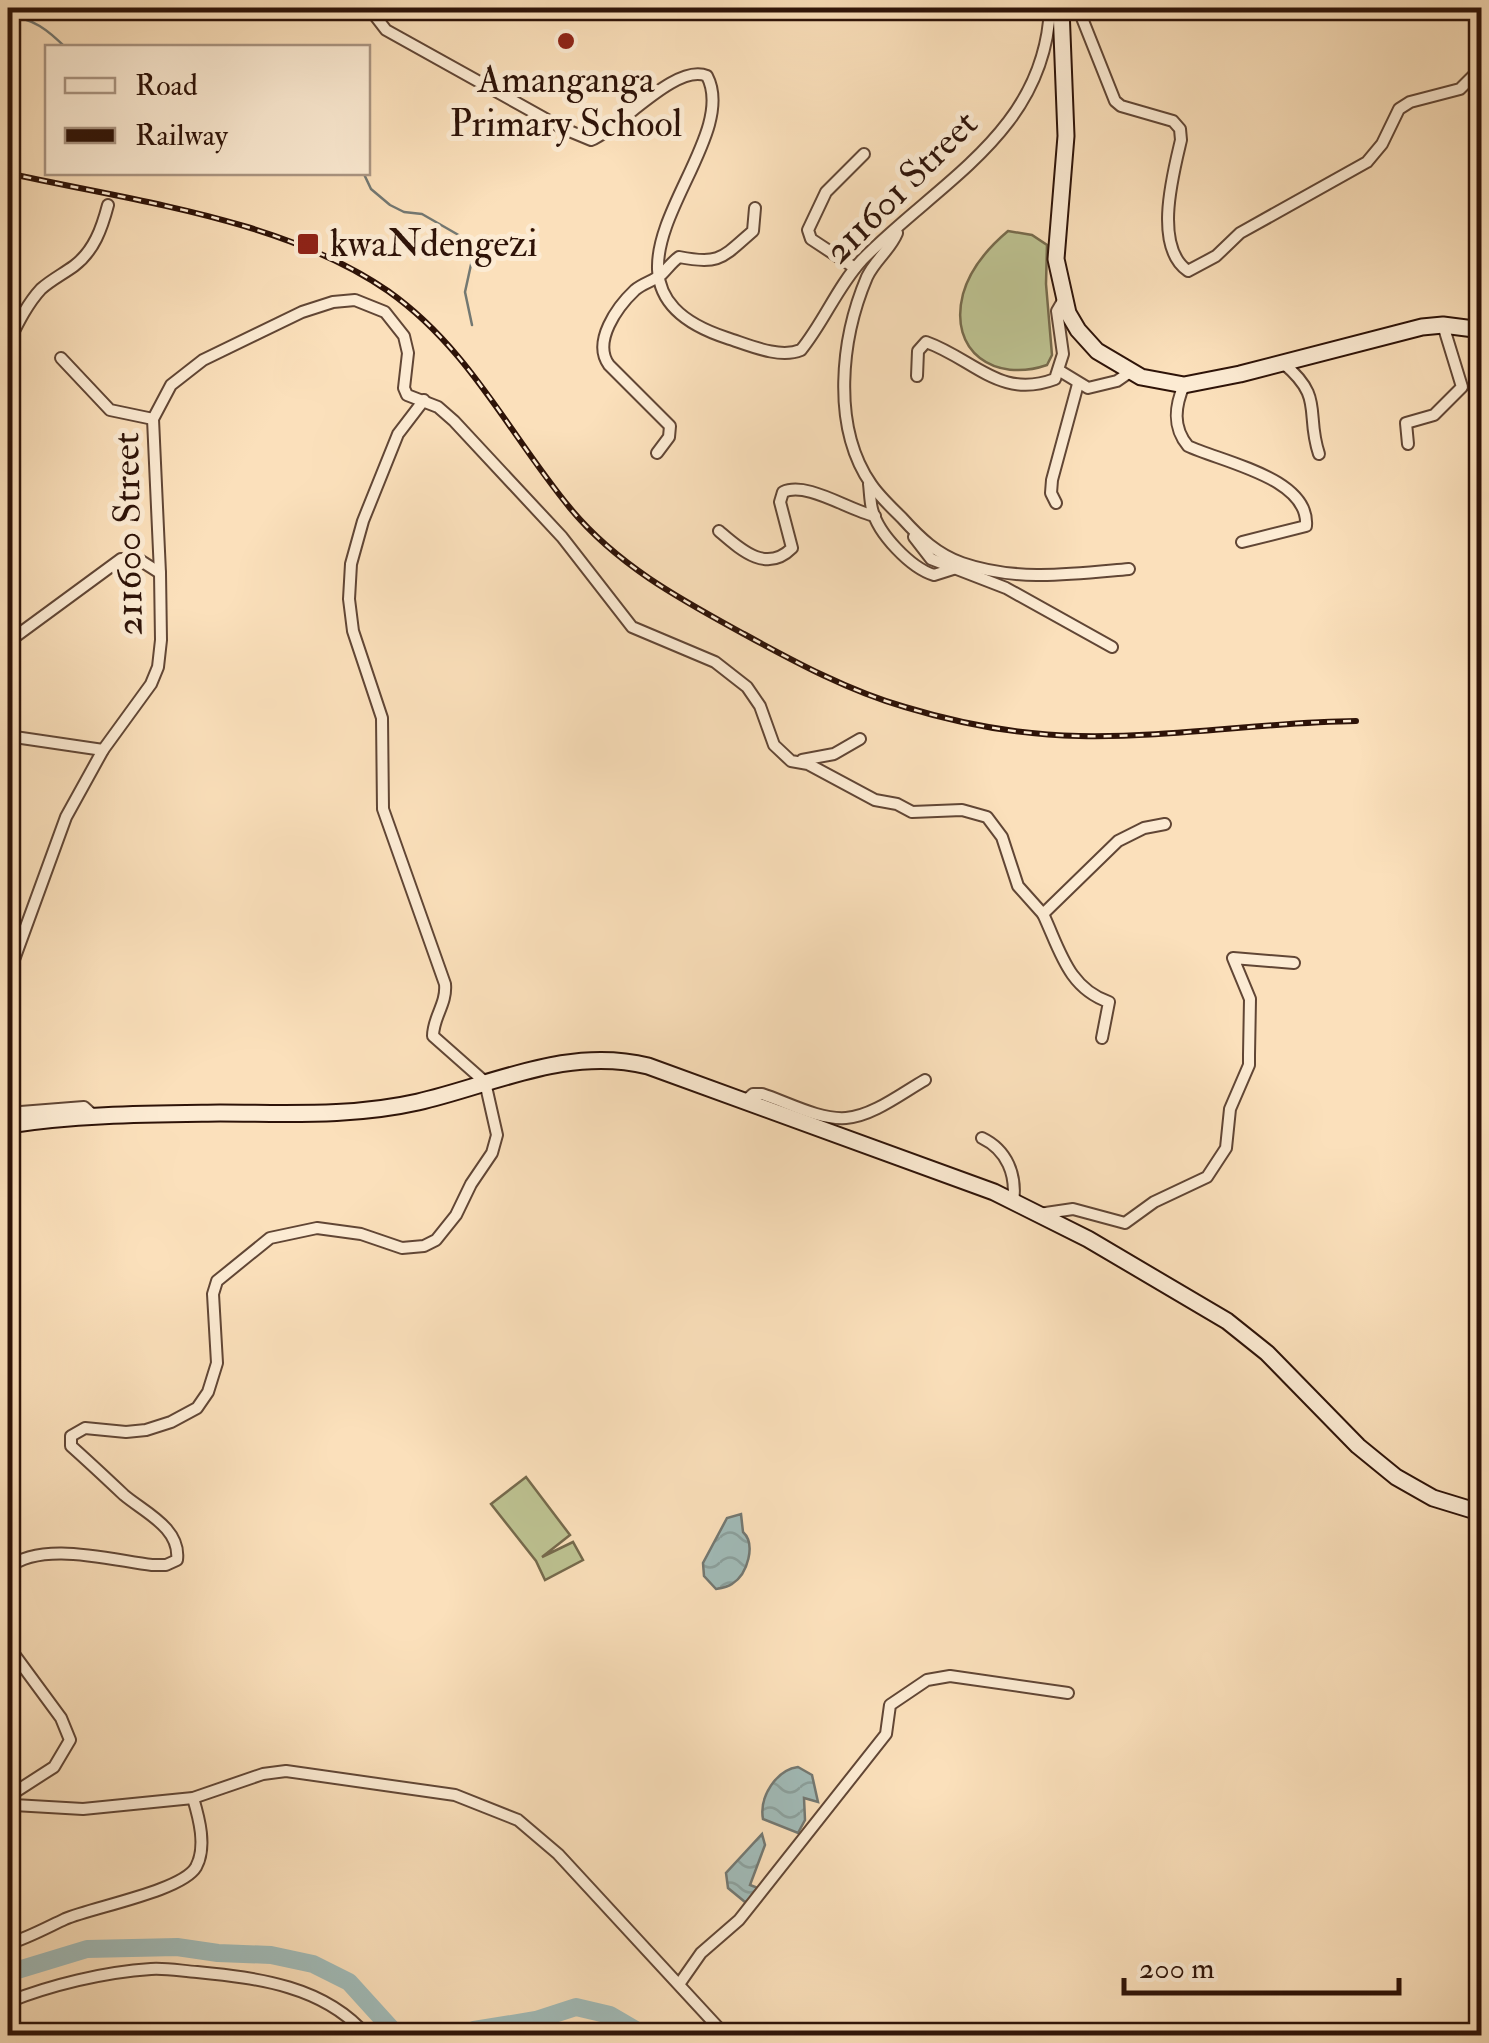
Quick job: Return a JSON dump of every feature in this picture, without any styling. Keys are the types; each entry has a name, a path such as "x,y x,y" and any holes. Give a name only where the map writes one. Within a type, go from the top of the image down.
{"street":[{"path":"308,8 338,14 369,8 386,30 562,128 591,140 658,92 698,72 706,76 712,100 706,132 669,216 659,276"},
{"name":"211601 Street","path":"659,276 676,312 687,322 750,345 788,354 801,350 855,268 984,154 1002,132 1044,53 1050,8"},
{"path":"1062,8 1066,136 1056,260 1064,299 1078,330 1098,352 1130,372 1160,382 1184,384 1405,332 1443,326 1482,330"},
{"path":"1078,8 1115,101 1120,106 1174,121 1180,129 1168,205 1174,253 1188,271 1216,256 1240,232 1367,162 1382,144 1399,109 1417,99 1460,89 1482,67"},
{"path":"855,268 812,239 808,230 826,192 864,154"},
{"path":"9,341 33,298 78,263 93,246 108,205"},
{"path":"657,453 669,437 670,426 609,365 602,352 615,314 639,286 659,276 681,256 701,263 723,256 753,231 755,208"},
{"path":"900,228 868,275 846,355 846,411 850,433 870,482 875,516 893,543 920,571 940,575 953,569"},
{"path":"917,376 918,351 926,342 1008,384 1040,384 1055,378 1063,354 1057,310 1064,299"},
{"name":"211600 Street","path":"8,976 66,817 102,750 151,684 158,666 160,574 153,418 172,385 193,367 314,308 355,300 385,312 404,336 408,353 404,388 411,397 424,400"},
{"path":"1408,444 1406,423 1439,412 1462,387 1443,326"},
{"path":"61,358 110,410 153,418"},
{"path":"1283,362 1298,375 1313,400 1319,454"},
{"path":"1060,371 1088,388 1103,386 1130,372"},
{"path":"1056,503 1051,494 1052,480 1078,384"},
{"path":"1184,384 1176,412 1181,438 1188,446 1271,478 1291,491 1304,510 1306,526 1242,542"},
{"path":"8,1568 19,1558 48,1552 166,1565 177,1560 175,1545 157,1518 128,1498 71,1446 71,1436 84,1428 146,1430 197,1408 208,1392 217,1363 213,1304 217,1282 270,1238 317,1228 362,1234 415,1249 436,1240 456,1215 496,1142 485,1082 433,1036 444,1004 445,984 383,809 382,718 353,631 349,599 352,564 363,521 398,434 424,400 454,421 562,537 632,627 716,662 747,687 760,706 774,745 791,761 808,764 874,800 897,804 912,812 962,810 987,817 1002,837 1018,886 1043,914 1075,982 1084,991 1108,1002 1102,1038"},
{"path":"870,482 938,553 996,573 1038,576 1129,569"},
{"path":"720,531 751,557 764,560 783,555 792,548 780,502 783,492 791,488 805,488 848,509 875,516"},
{"path":"910,527 925,554 1006,588 1112,647"},
{"path":"8,642 121,559 138,559 160,574"},
{"path":"8,736 102,750"},
{"path":"791,761 826,756 860,739"},
{"path":"1043,914 1118,841 1144,828 1165,824"},
{"path":"1038,1214 1073,1209 1126,1223 1154,1202 1195,1184 1213,1171 1226,1148 1230,1109 1250,1055 1250,994 1233,958 1294,963"},
{"path":"8,1125 94,1116 343,1113 420,1101 570,1061 600,1058 648,1066 1013,1202 1088,1238 1227,1320 1267,1353 1374,1461 1433,1498 1482,1513"},
{"path":"744,1102 753,1094 762,1094 843,1119 874,1109 925,1080"},
{"path":"8,1113 84,1106 94,1116"},
{"path":"982,1138 1002,1152 1016,1182 1013,1202"},
{"path":"8,1646 61,1718 70,1740 54,1767 12,1794 14,1805 82,1809 193,1798 262,1774 286,1772 455,1795 504,1814 534,1832 680,1982 726,2036"},
{"path":"680,1982 701,1953 739,1920 886,1734 890,1704 927,1680 950,1676 1068,1693"},
{"path":"8,1944 64,1919 153,1891 193,1872 198,1862 200,1824 193,1798"},
{"path":"8,2002 107,1975 154,1968 272,1982 307,1994 352,2018 367,2036"}],"green space":[{"path":"1008,231 1032,235 1047,245 1052,355 1047,365 1010,370 994,366 969,347 962,332 960,314 970,276"},
{"path":"526,1477 570,1535 542,1557 573,1542 583,1560 545,1580 536,1561 491,1504"}],"water":[{"path":"741,1514 749,1544 746,1566 732,1584 716,1589 704,1576 703,1563 727,1518"},
{"path":"798,1767 812,1775 818,1802 804,1798 805,1820 798,1833 763,1819 762,1811 776,1779"},
{"path":"762,1834 765,1845 750,1885 758,1888 755,1898 745,1902 728,1888 726,1873"}],"waterway":[{"path":"8,16 40,26 63,45"},
{"path":"364,175 371,189 390,205 422,214 462,237"},
{"path":"470,248 472,260 465,292 472,325"},
{"path":"8,1973 87,1949 177,1947 271,1955 313,1964 349,1982 398,2036"},
{"path":"464,2036 474,2030 536,2020 576,2007 610,2015 646,2036"}],"railway":[{"path":"8,173 154,203 254,229 346,266 388,291 417,314 465,365 548,480 608,547 696,608 863,693 969,723 1057,735 1149,735 1356,721"}],"place":[{"name":"Amanganga Primary School","path":"566,41"},
{"name":"kwaNdengezi","path":"308,244"}]}
